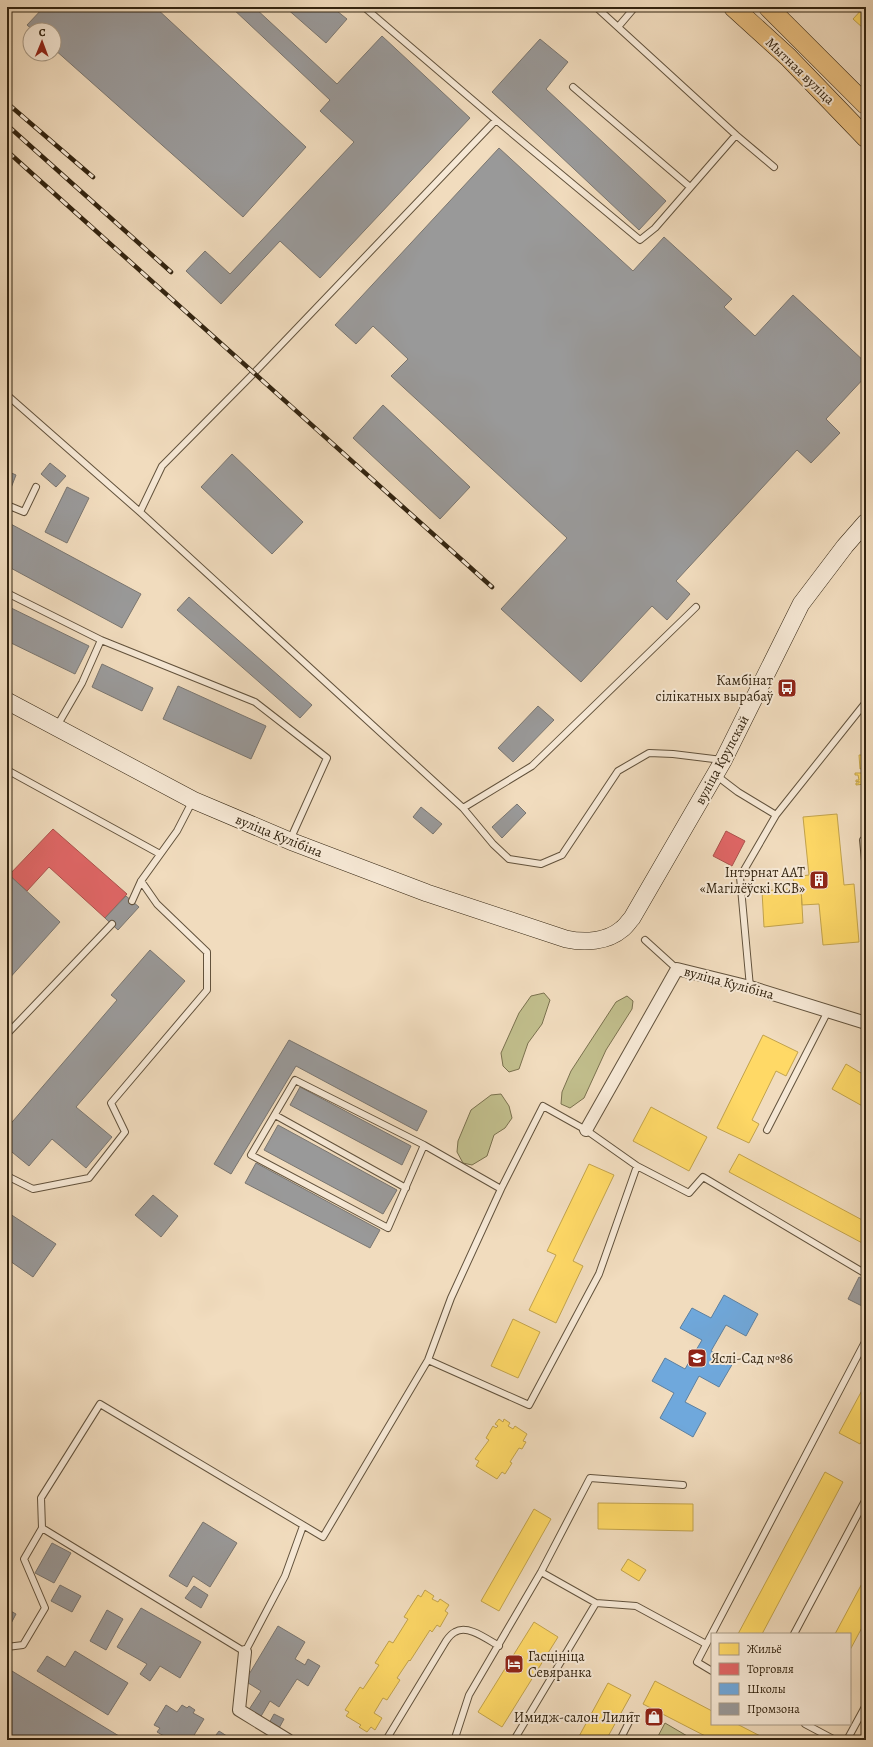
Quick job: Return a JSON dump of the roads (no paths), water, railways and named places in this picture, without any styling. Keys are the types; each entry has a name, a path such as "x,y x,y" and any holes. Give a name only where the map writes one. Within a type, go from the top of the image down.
{"main road":[{"name":"Мытная вуліца","path":"733,7 788,57 866,138"},
{"name":"Мытная вуліца","path":"768,7 866,105"},
{"name":"вуліца Крупскай","path":"566,939 575,941 603,939 622,930 632,918 719,768 801,604 845,546 866,522"},
{"name":"вуліца Кулібіна","path":"7,701 193,800 290,841 427,893 566,939"}],"street":[{"name":"вуліца Кулібіна","path":"586,1130 677,969 750,987 866,1023"},
{"path":"245,1652 239,1710 288,1740"}],"lane":[{"path":"364,7 640,240 655,228 736,135"},
{"path":"596,7 736,135 774,167"},
{"path":"618,27 635,7"},
{"path":"573,87 690,187"},
{"path":"140,512 162,466 254,374 496,120"},
{"path":"7,395 140,512 462,808 509,859 541,864 562,855 618,771 648,753 673,754 719,768 738,792 776,815"},
{"path":"7,506 24,512 36,487"},
{"path":"7,593 101,640 255,702 328,758 290,841"},
{"path":"462,808 532,766 696,607"},
{"path":"56,727 82,683 101,640"},
{"path":"750,987 740,877 776,815 866,702"},
{"path":"7,770 160,854"},
{"path":"132,901 141,881 177,831 193,800"},
{"path":"866,837 863,840 866,871"},
{"path":"7,1176 33,1189 89,1178 125,1132 111,1102 207,990 207,952 157,904 141,881"},
{"path":"7,1034 112,924"},
{"path":"645,940 677,969"},
{"path":"767,1130 828,1012"},
{"path":"424,1145 388,1228 251,1155 295,1080 424,1145 501,1189"},
{"path":"7,1647 23,1645 45,1608 24,1559 42,1528 42,1498 100,1404 323,1537 428,1360 451,1298 501,1189 543,1106 586,1130 637,1166 689,1193 703,1177 866,1274"},
{"path":"275,1115 406,1188"},
{"path":"428,1360 529,1405 599,1274 637,1166"},
{"path":"712,1633 866,1340"},
{"path":"458,1740 455,1738 469,1695 541,1572 590,1478 683,1485"},
{"path":"795,1633 866,1499"},
{"path":"42,1528 245,1652 285,1576 303,1526"},
{"path":"541,1572 596,1603 636,1606 706,1644"},
{"path":"514,1740 596,1603"},
{"path":"386,1740 446,1641 455,1632 463,1630 472,1631 499,1646"},
{"path":"711,1634 696,1662 711,1670"},
{"path":"847,1740 866,1705"},
{"path":"620,1740 632,1716"},
{"path":"808,1725 835,1740"}],"railway":[{"path":"7,103 93,177"},
{"path":"7,125 171,272"},
{"path":"7,151 492,587"}],"place":[{"name":"Камбінат сілікатных вырабаў","path":"787,688"},
{"name":"Інтэрнат ААТ «Магілёўскі КСВ»","path":"819,880"},
{"name":"Яслі-Сад №86","path":"697,1358"},
{"name":"Гасцініца Севяранка","path":"514,1664"},
{"name":"Имидж-салон Лилит","path":"654,1717"}]}
